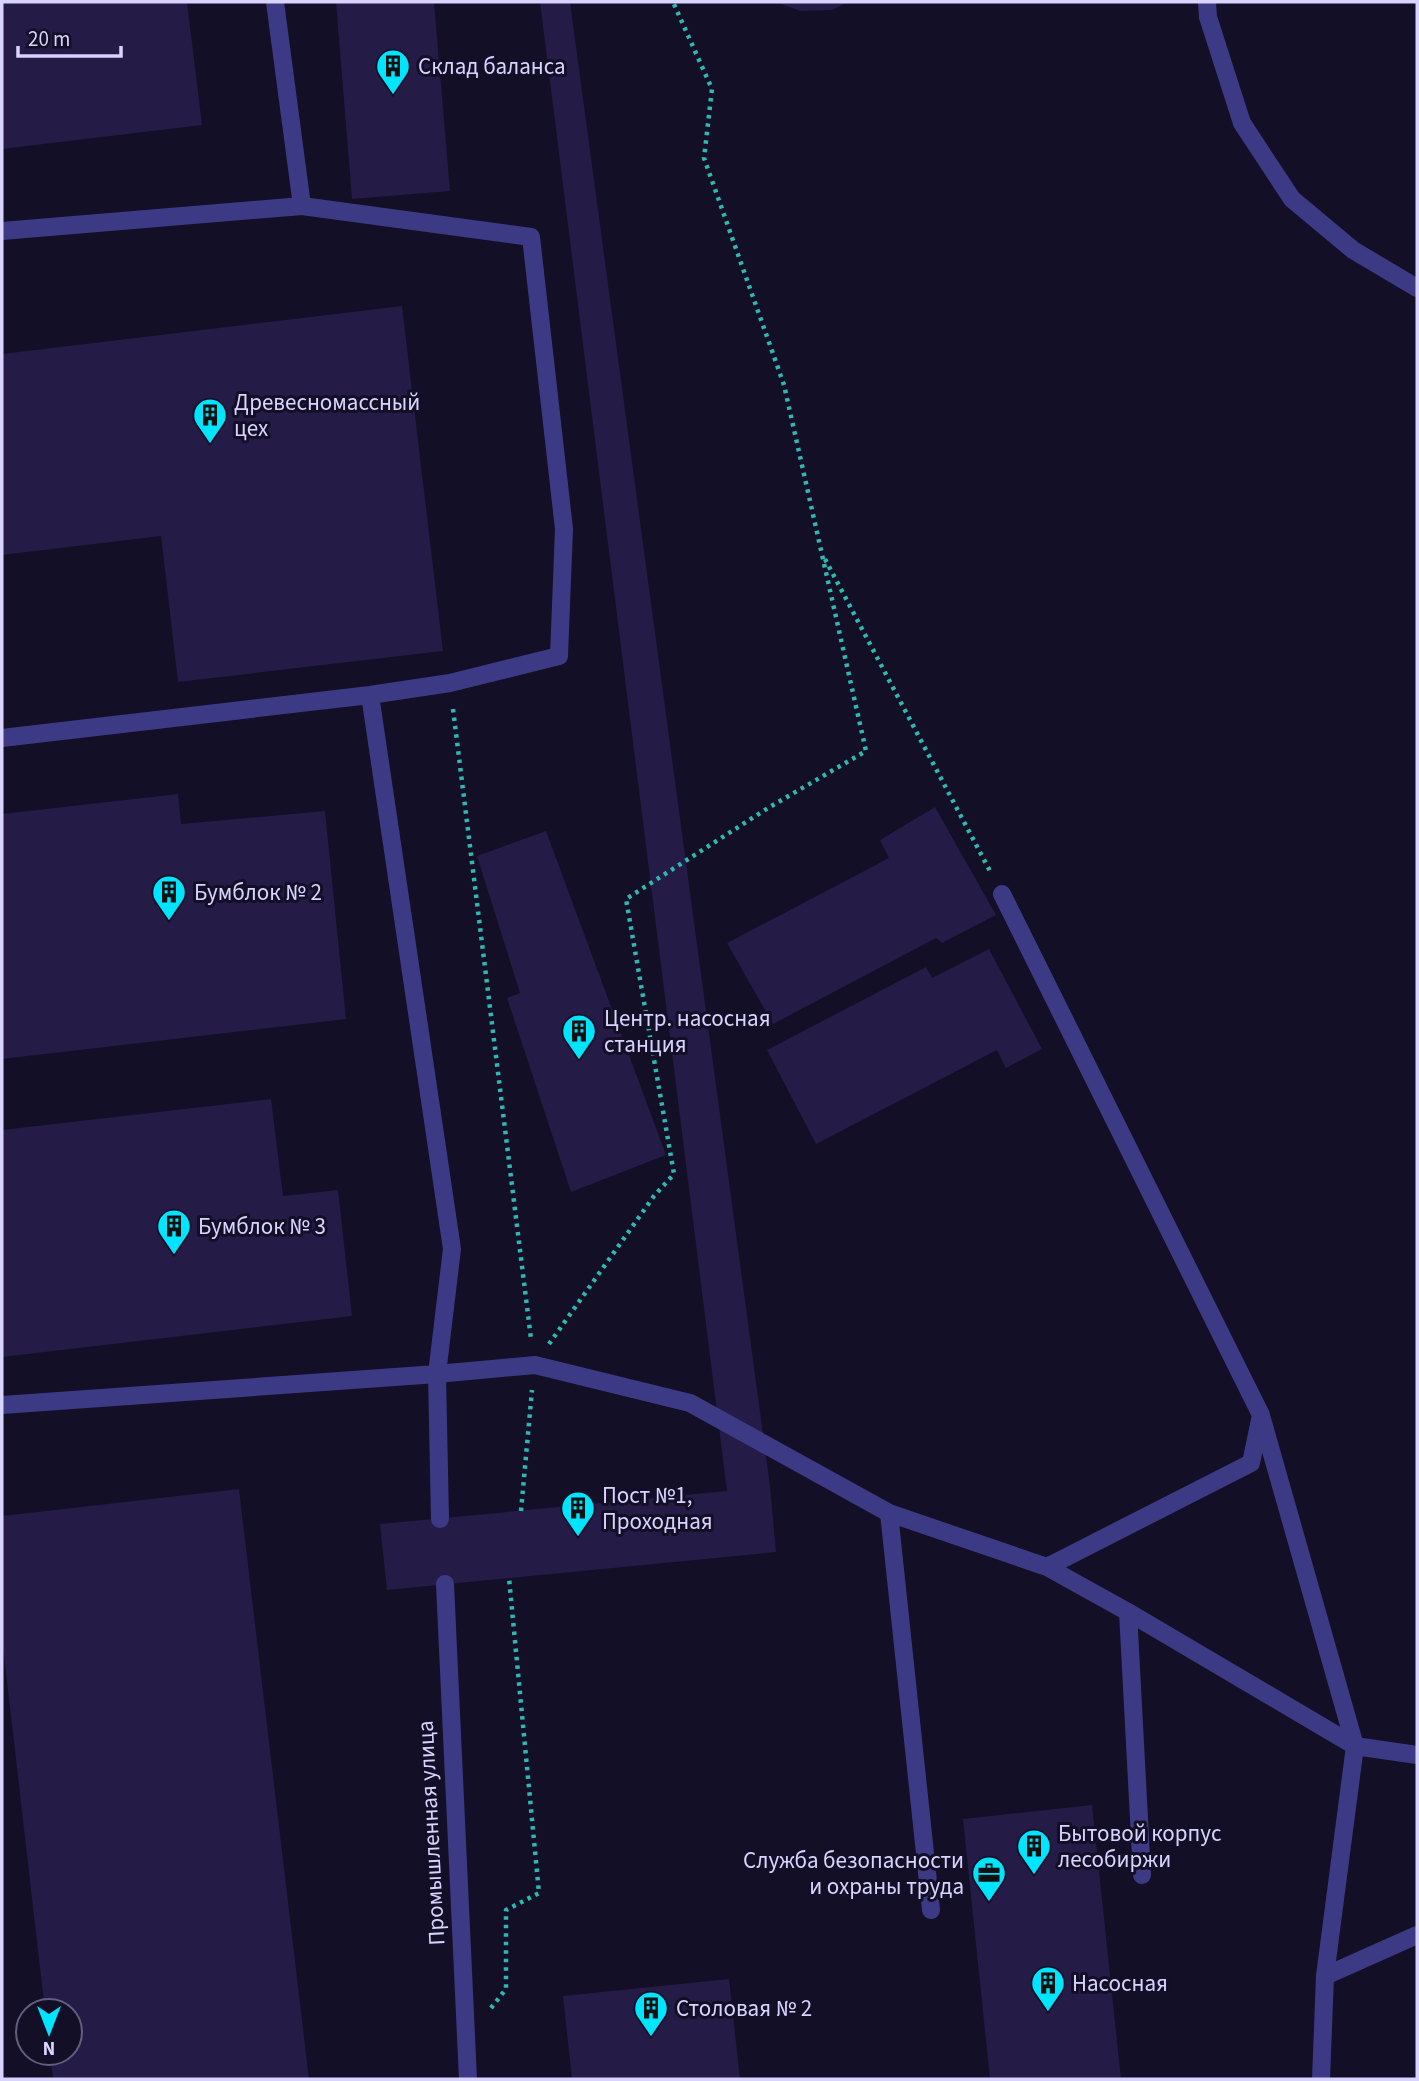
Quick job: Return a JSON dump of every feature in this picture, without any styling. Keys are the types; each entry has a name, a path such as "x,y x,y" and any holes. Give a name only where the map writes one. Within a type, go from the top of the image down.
{"lane":[{"path":"275,2 302,206"},
{"path":"1207,2 1208,17 1242,122 1292,199 1353,250 1417,288"},
{"path":"2,231 302,206 531,237 564,529 559,656 450,683 370,695 2,738"},
{"path":"370,695 452,1249 437,1374 440,1519"},
{"path":"1002,894 1261,1416 1354,1746 1325,1976 1321,2079"},
{"path":"2,1405 535,1365 691,1404 889,1513 1047,1567 1354,1746 1417,1755"},
{"path":"1047,1567 1251,1463 1261,1416"},
{"path":"889,1513 931,1910"},
{"name":"Промышленная улица","path":"444,1584 468,2079"},
{"path":"1128,1612 1142,1875"},
{"path":"1325,1976 1417,1935"}],"path":[{"path":"535,1365 654,1195 674,1174 626,899 768,808 866,751 784,386 704,158 712,89 673,2"},
{"path":"821,552 1002,894"},
{"path":"450,683 535,1365 520,1511"},
{"path":"485,2017 506,1989 506,1910 539,1893 509,1578"}],"building":[{"path":"2,2 187,2 202,125 2,149"},
{"name":"Склад баланса","path":"336,2 434,2 450,191 352,199"},
{"path":"540,2 570,2 770,1486 776,1552 387,1590 380,1524 727,1491"},
{"path":"775,2 848,2 832,10 801,11"},
{"name":"Древесномассный цех","path":"402,306 443,651 178,682 161,536 2,555 2,354"},
{"name":"Бумблок № 2","path":"178,794 181,824 325,811 346,1019 2,1059 2,814"},
{"path":"935,807 996,915 942,943 936,938 773,1024 727,943 889,858 880,840"},
{"name":"Центр. насосная станция","path":"546,831 666,1155 571,1192 507,998 520,993 477,856"},
{"path":"989,949 1042,1049 1006,1068 997,1050 816,1144 767,1050 926,967 932,978"},
{"name":"Бумблок № 3","path":"271,1099 283,1196 338,1190 352,1316 2,1357 2,1130"},
{"path":"239,1489 309,2079 53,2079 52,2067 84,2067 84,1997 43,1997 2,1638 2,1516"},
{"path":"1092,1805 1121,2079 990,2079 963,1819"},
{"name":"Столовая № 2","path":"729,1979 740,2079 572,2079 563,1996"}],"place":[{"name":"Склад баланса","path":"393,96"},
{"name":"Древесномассный цех","path":"210,445"},
{"name":"Бумблок № 2","path":"169,922"},
{"name":"Центр. насосная станция","path":"579,1061"},
{"name":"Бумблок № 3","path":"174,1256"},
{"name":"Пост №1, Проходная","path":"578,1538"},
{"name":"Бытовой корпус лесобиржи","path":"1034,1876"},
{"name":"Служба безопасности и охраны труда","path":"989,1903"},
{"name":"Насосная","path":"1048,2013"},
{"name":"Столовая № 2","path":"651,2038"}]}
